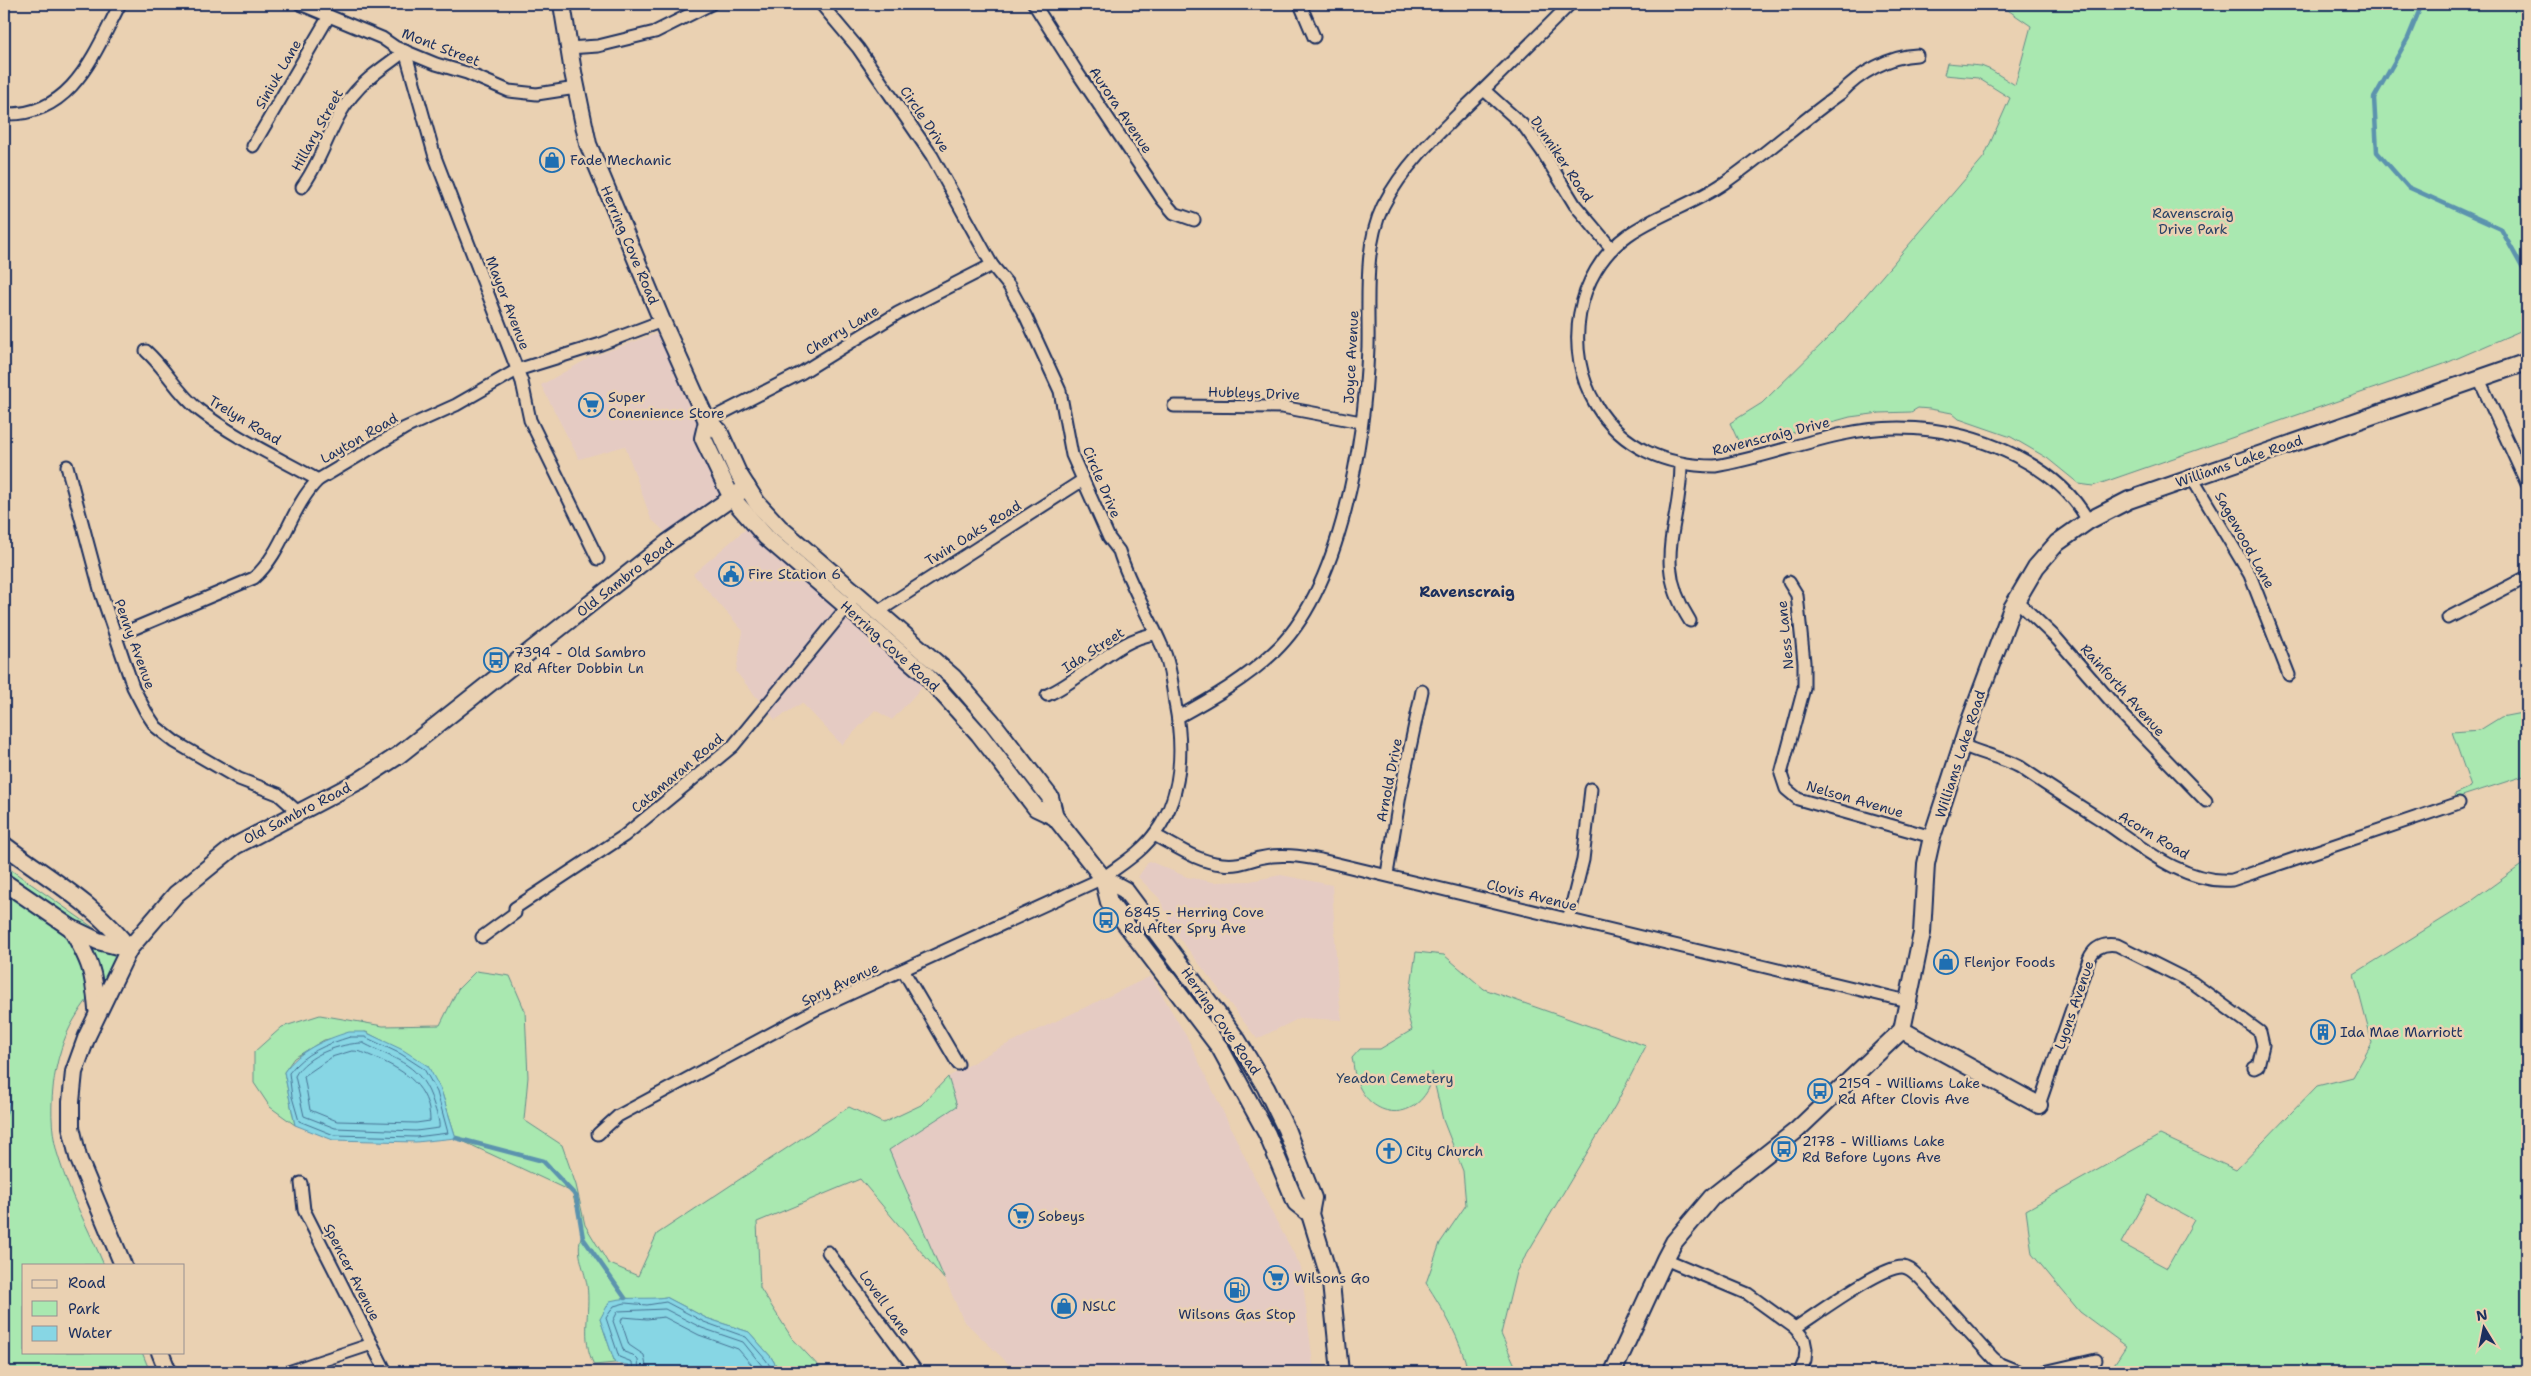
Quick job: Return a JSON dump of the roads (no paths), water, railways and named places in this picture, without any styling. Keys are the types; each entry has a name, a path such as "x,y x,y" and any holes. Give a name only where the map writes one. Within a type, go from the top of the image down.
{"main road":[{"name":"Herring Cove Road","path":"562,4 568,48 588,144 662,321 707,421 719,431 738,473 779,527 948,672 974,701 1050,797 1055,817 1103,878 1108,902 1220,1048 1267,1134 1296,1203 1310,1214 1330,1284 1340,1372"},
{"name":"Williams Lake Road","path":"1902,1030 1906,1001 1916,966 1922,933 1926,864 1932,837 1996,648 2016,600 2046,555 2063,538 2129,500 2527,362"},
{"name":"Herring Cove Road","path":"707,421 703,438 732,498 766,537 925,674 979,734 1036,808 1055,817"},
{"name":"Old Sambro Road","path":"123,1264 78,1157 71,1127 74,1072 97,1013 129,949 159,911 214,861 257,832 359,781 399,755 667,543 748,487"},
{"path":"4,844 95,912 116,931 129,949"},
{"path":"4,882 71,928 98,942 129,949"},
{"path":"71,928 89,959 95,979 97,1013"},
{"path":"1613,1372 1674,1242 1712,1197 1797,1130 1902,1030"},
{"name":"Lyons Avenue","path":"1902,1030 2039,1105"},
{"path":"161,1354 168,1372"}],"street":[{"path":"4,114 43,108 67,92 87,68 120,4"},
{"name":"Mont Street","path":"300,4 382,38 405,51 513,92 537,94 576,88"},
{"path":"568,48 598,46 655,32 711,4"},
{"name":"Circle Drive","path":"821,4 858,48 932,156 992,265 1009,286 1026,317 1060,391 1072,455 1109,538 1119,551 1162,646 1178,717 1182,749 1179,775 1170,809 1154,835 1141,849 1103,878"},
{"name":"Aurora Avenue","path":"1034,4 1076,72 1162,199 1174,213 1194,220"},
{"path":"1300,4 1314,37"},
{"name":"Joyce Avenue","path":"1178,717 1257,666 1284,641 1306,611 1330,559 1344,516 1361,422 1367,370 1371,256 1375,231 1383,207 1402,172 1437,134 1570,4"},
{"name":"Siniuk Lane","path":"254,146 329,16"},
{"name":"Hillary Street","path":"302,187 314,171 333,127 351,97 366,80 405,51"},
{"name":"Mayor Avenue","path":"405,51 435,157 517,370 530,420 598,559"},
{"name":"Ravenscraig Drive","path":"1917,55 1907,56 1853,79 1841,93 1724,183 1638,229 1612,248 1594,273 1584,298 1577,341 1580,369 1585,384 1600,412 1622,436 1650,454 1681,464 1715,466 1732,464 1861,430 1899,428 1938,430 1974,439 2025,461 2066,492 2088,522"},
{"name":"Dunniker Road","path":"1484,90 1510,112 1530,134 1575,205 1612,248"},
{"name":"Cherry Lane","path":"707,421 800,373 898,314 992,265"},
{"name":"Layton Road","path":"116,636 254,578 271,559 308,491 318,480 406,428 456,405 517,370 594,346 662,321"},
{"name":"Trelyn Road","path":"146,351 162,366 178,390 199,410 220,425 318,480"},
{"path":"2479,379 2527,484"},
{"name":"Hubleys Drive","path":"1174,406 1282,407 1361,422"},
{"path":"1681,464 1681,488 1670,535 1669,561 1676,594 1690,621"},
{"name":"Penny Avenue","path":"67,466 101,594 136,694 146,712 161,732 239,779 278,794 298,812"},
{"name":"Sagewood Lane","path":"2192,478 2250,576 2289,675"},
{"name":"Twin Oaks Road","path":"879,611 1083,480"},
{"path":"2448,618 2527,577"},
{"name":"Ness Lane","path":"1789,582 1797,595 1804,662 1804,688"},
{"name":"Catamaran Road","path":"482,938 514,913 515,908 624,836 733,746 858,594"},
{"name":"Rainforth Avenue","path":"2016,600 2057,640 2123,715 2206,800"},
{"name":"Ida Street","path":"1047,695 1083,674 1126,645 1156,634"},
{"name":"Nelson Avenue","path":"1804,688 1781,774 1786,789 1798,799 1932,837"},
{"name":"Arnold Drive","path":"1387,874 1400,795 1422,691"},
{"name":"Acorn Road","path":"1962,745 2002,757 2020,766 2156,857 2183,871 2219,881 2232,880 2326,850 2459,803"},
{"path":"1568,920 1583,860 1590,789"},
{"name":"Clovis Avenue","path":"1154,835 1189,855 1220,864 1245,864 1268,857 1299,856 1387,874 1568,920 1906,1001"},
{"name":"Spry Avenue","path":"598,1134 618,1116 817,1009 1103,878"},
{"name":"Lyons Avenue","path":"2039,1105 2092,954 2106,944 2117,945 2192,982 2260,1032 2263,1045 2258,1066 2254,1068"},
{"path":"903,970 958,1064"},
{"name":"Spencer Avenue","path":"301,1183 304,1210 386,1372"},
{"name":"Lovell Lane","path":"828,1252 917,1372"},
{"path":"1665,1259 1748,1294 1795,1328 1804,1339 1806,1349 1805,1360 1800,1372"},
{"path":"1795,1328 1886,1270 1904,1267 1921,1279 1993,1358 2000,1364 2020,1372"},
{"path":"288,1372 372,1344"},
{"path":"2044,1372 2096,1360"}],"water":[{"path":"349,1032 365,1032 403,1050 428,1066 441,1090 456,1138 416,1142 333,1140 295,1125 284,1072 290,1064 313,1047"},
{"path":"4,1077 10,1101 4,1122"},
{"path":"666,1297 706,1318 749,1332 771,1357 780,1372 628,1372 628,1365 615,1363 600,1319 610,1301"}],"waterway":[{"path":"2422,4 2408,38 2374,98 2377,152 2408,187 2501,229 2527,276"},
{"path":"456,1138 543,1161 576,1196 583,1238 625,1298"}],"place":[{"name":"Fade Mechanic","path":"552,160"},
{"name":"Super Conenience Store","path":"591,405"},
{"name":"Fire Station 6","path":"731,574"},
{"name":"7394 - Old Sambro Rd After Dobbin Ln","path":"496,660"},
{"name":"6845 - Herring Cove Rd After Spry Ave","path":"1106,920"},
{"name":"Flenjor Foods","path":"1946,962"},
{"name":"Ida Mae Marriott","path":"2323,1032"},
{"name":"2159 - Williams Lake Rd After Clovis Ave","path":"1820,1091"},
{"name":"2178 - Williams Lake Rd Before Lyons Ave","path":"1784,1149"},
{"name":"City Church","path":"1389,1151"},
{"name":"Sobeys","path":"1021,1216"},
{"name":"Wilsons Go","path":"1276,1278"},
{"name":"Wilsons Gas Stop","path":"1237,1290"},
{"name":"NSLC","path":"1064,1306"}],"district":[{"name":"Ravenscraig","path":"1467,592"}],"park label":[{"name":"Ravenscraig Drive Park","path":"2193,222"},
{"name":"Yeadon Cemetery","path":"1395,1078"}]}
